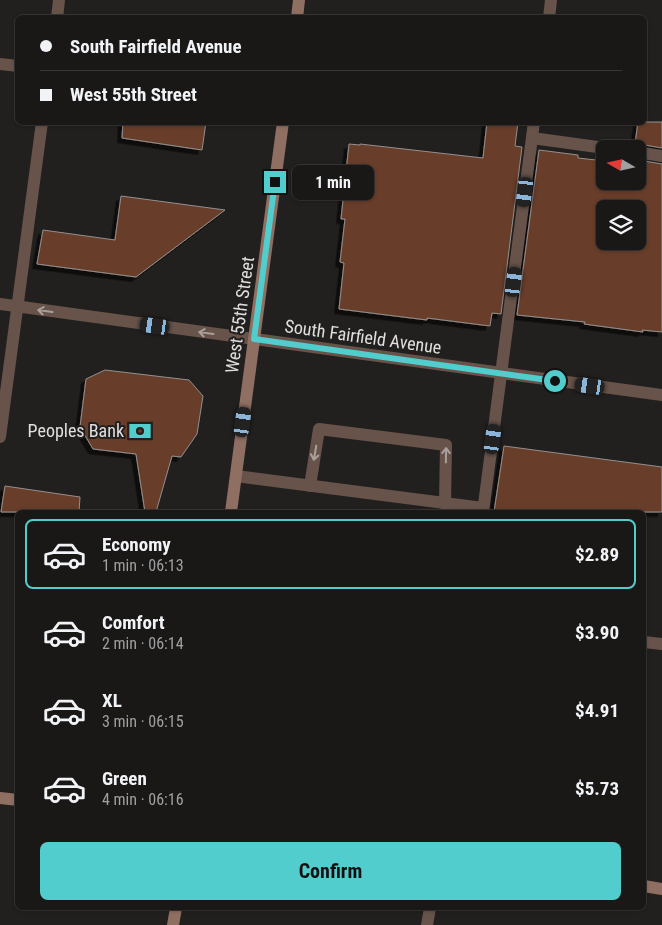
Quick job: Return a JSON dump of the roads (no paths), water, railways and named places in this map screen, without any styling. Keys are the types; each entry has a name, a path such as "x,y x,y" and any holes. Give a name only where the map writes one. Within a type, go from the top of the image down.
{"main road":[{"path":"297,15 299,0"},
{"name":"West 55th Street","path":"231,510 283,125"},
{"path":"0,798 15,800"},
{"path":"646,886 662,889"},
{"path":"174,925 176,910"}],"street":[{"path":"56,15 59,0"},
{"path":"549,15 551,0"},
{"path":"0,64 15,66"},
{"path":"0,437 42,125"},
{"path":"236,476 483,510 534,125"},
{"path":"532,138 596,147"},
{"path":"646,153 662,156"},
{"name":"South Fairfield Avenue","path":"0,304 662,395"},
{"path":"310,486 319,429 446,445 445,504"},
{"path":"646,642 662,644"},
{"path":"427,925 430,910"}],"place":[{"name":"Peoples Bank","path":"140,431"}]}
